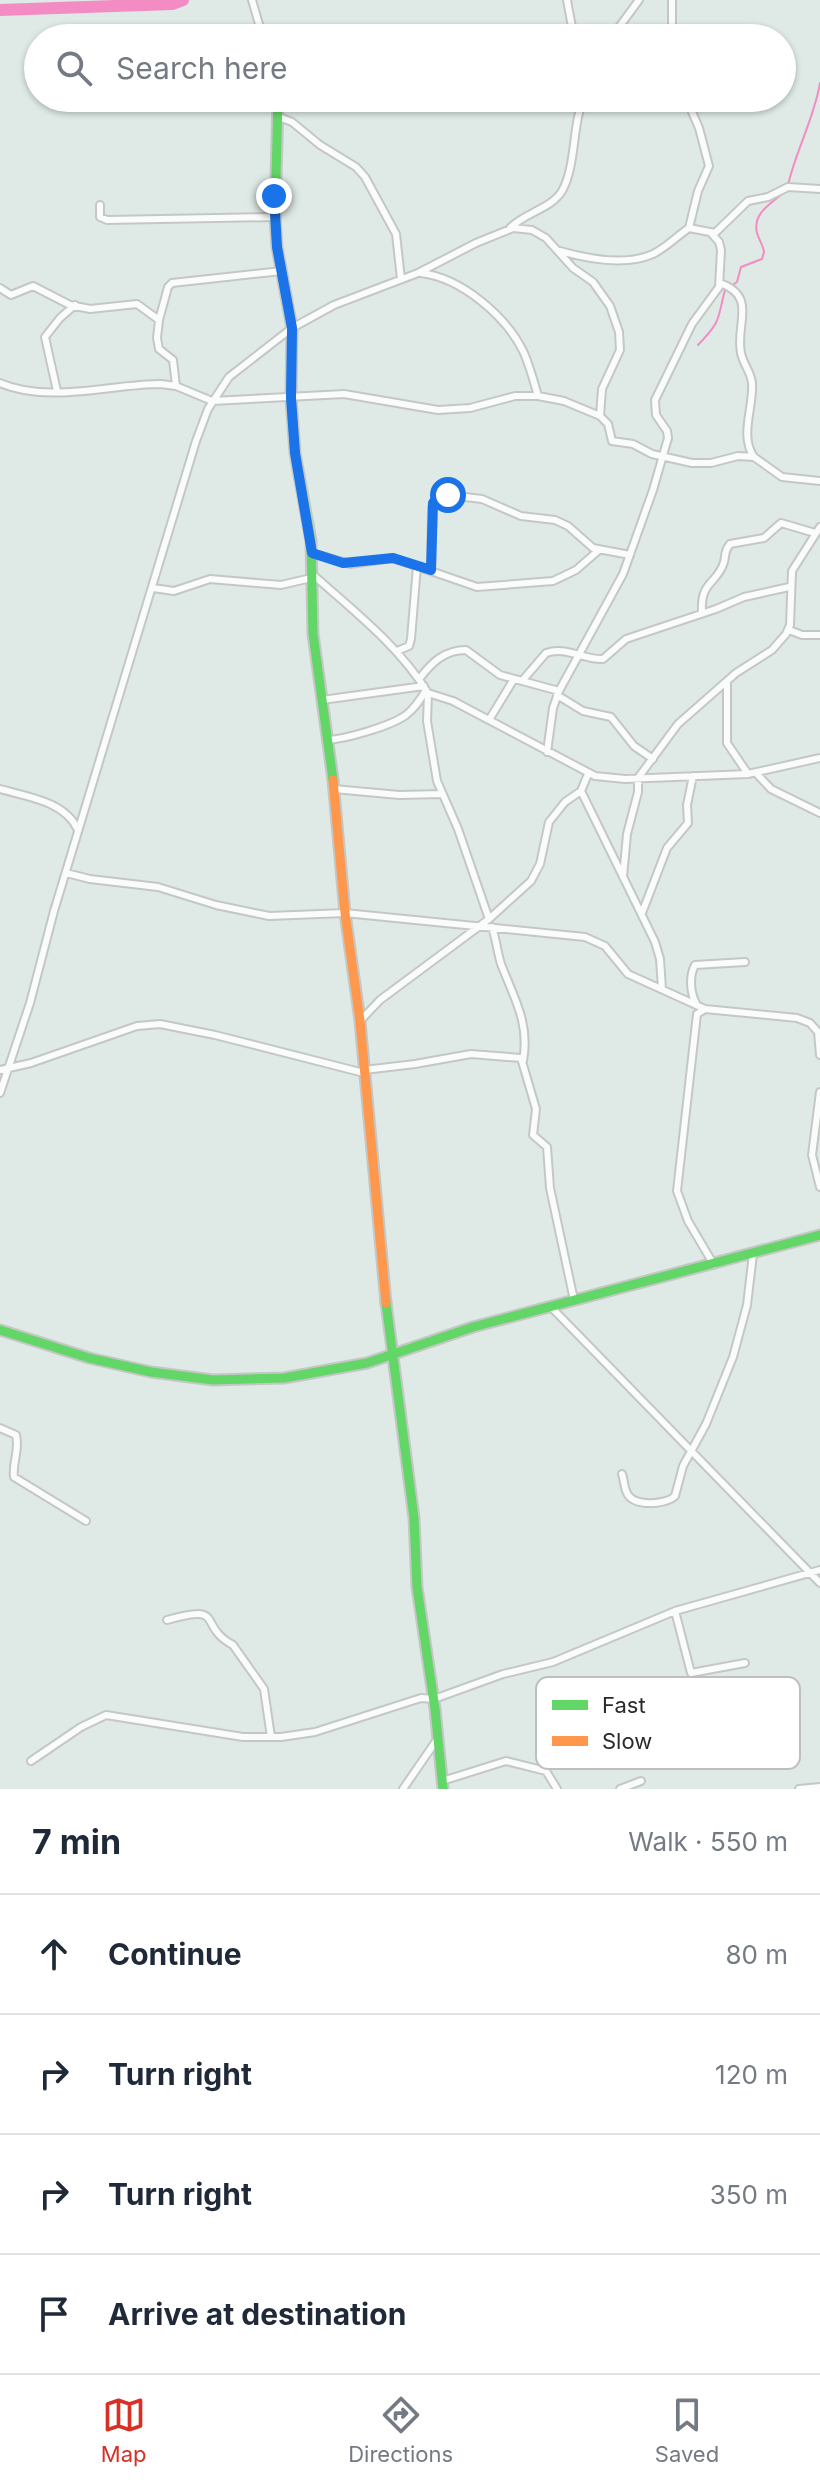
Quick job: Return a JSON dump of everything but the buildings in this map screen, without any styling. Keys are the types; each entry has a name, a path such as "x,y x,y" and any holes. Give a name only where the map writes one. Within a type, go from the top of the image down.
{"street":[{"path":"252,0 259,24"},
{"path":"567,0 571,24"},
{"path":"621,24 639,0"},
{"path":"672,0 672,24"},
{"path":"279,112 275,217 292,328 291,398 295,453 312,553 313,634 334,789 345,913 360,1021 391,1354 414,1518 417,1587 434,1699 442,1785 506,1761 536,1768"},
{"path":"507,230 520,218 550,202 562,190 574,153 580,112"},
{"path":"557,250 587,258 632,259 656,252 689,228 698,191 709,166 692,112"},
{"path":"279,117 292,122 320,145 356,167 365,177 396,234 401,279"},
{"path":"712,234 748,201 768,197 788,187 820,189"},
{"path":"100,205 100,217 107,220 275,217"},
{"path":"0,1093 196,441 212,401 237,369 292,328 334,305 364,296 507,230 519,228 532,230 546,238 573,268 598,287 610,306 619,332 619,355 602,389 600,416"},
{"path":"547,752 558,693 616,589 663,456 667,431 656,415 655,400 692,324 720,283 719,242 712,234 689,228"},
{"path":"176,386 173,360 159,349 157,338 168,287 172,283 282,271"},
{"path":"418,273 432,275 460,288 502,321 523,351 538,396"},
{"path":"720,283 735,289 742,303 740,350 752,380 748,446 754,457 782,477 820,481"},
{"path":"0,288 11,295 33,286 90,309 137,304 159,320"},
{"path":"57,391 45,337 75,305"},
{"path":"0,383 22,390 57,391 152,384 176,386 212,401 352,395 422,409 452,410 515,396 538,396 564,401 600,416 608,424 612,441 633,444 652,454 700,464 738,456 754,457"},
{"path":"431,570 432,508 435,499 443,495 482,499 521,516 562,522 587,545 630,555"},
{"path":"623,877 627,834 638,792 638,778 678,724 727,681 772,650 789,630 789,587 794,565 818,530 781,523 764,538 730,544 725,550 722,566 703,591 702,613"},
{"path":"312,553 343,563 387,558 477,587 545,582 576,570 599,550"},
{"path":"397,651 409,646 411,639 417,566"},
{"path":"153,588 174,591 210,579 281,585 311,576"},
{"path":"311,576 397,651 426,690 428,727 437,781 461,837 526,1032 523,1061 536,1109 533,1135 547,1147 550,1188 574,1300"},
{"path":"489,720 518,680 546,653 553,650 603,659 620,641 744,597 789,587"},
{"path":"789,630 802,635 820,635"},
{"path":"420,678 435,660 460,650 472,652 482,664 558,693 583,711 611,717 634,746 653,759"},
{"path":"727,681 729,749 771,789 820,813"},
{"path":"322,700 426,690 453,701 588,774 603,777 752,774 820,758"},
{"path":"327,740 350,737 396,720 415,707 426,690"},
{"path":"491,923 531,881 540,864 549,822 565,802 581,791 588,774"},
{"path":"642,913 667,848 687,826 693,776"},
{"path":"0,789 66,812 79,831"},
{"path":"334,789 399,795 442,794"},
{"path":"581,791 658,951 662,989"},
{"path":"66,812 77,813 85,808"},
{"path":"66,873 158,887 244,912 273,916 345,913 479,926 491,923 593,939 609,950 628,974 705,1009 797,1018 810,1023 819,1029 820,1055"},
{"path":"360,1021 380,1000 479,926"},
{"path":"697,1005 692,994 695,965 745,962"},
{"path":"705,1009 700,1010 695,1020 677,1191 688,1221 714,1265"},
{"path":"0,1070 31,1063 137,1026 152,1024 215,1035 364,1071 471,1054 519,1056 523,1061"},
{"path":"820,1092 812,1155 820,1187"},
{"path":"0,1330 73,1353 138,1368 219,1380 281,1379 352,1366 459,1331 820,1235"},
{"path":"622,1474 627,1495 634,1501 663,1503 672,1500 691,1449 706,1424 733,1357 747,1305 753,1254"},
{"path":"551,1307 820,1583"},
{"path":"0,1428 16,1435 19,1447 13,1465 14,1477 86,1521"},
{"path":"31,1761 81,1727 106,1715 243,1737 315,1732 421,1698 434,1699 503,1674 553,1662 675,1611 820,1570"},
{"path":"675,1611 691,1673 745,1663"},
{"path":"167,1620 200,1613 211,1620 264,1689 271,1737"},
{"path":"403,1789 436,1741"},
{"path":"538,1769 546,1771 557,1789"},
{"path":"620,1789 641,1781"},
{"path":"799,1789 820,1787"}],"waterway":[{"path":"0,10 172,4 183,0"},
{"path":"788,185 820,83"},
{"path":"698,345 715,325 725,290 737,282 741,267 762,259 764,252 757,233 758,219 785,191"}],"traffic: fast":[{"path":"278,112 277,247 292,328 291,398 295,453 311,541 313,634 333,780"},
{"path":"0,1330 89,1358 151,1372 213,1380 284,1378 367,1363 473,1327 820,1235"},
{"path":"386,1303 414,1518 417,1587 443,1789"}],"traffic: slow":[{"path":"333,780 345,913 360,1021 386,1303"}],"route":[{"path":"274,196 277,247 292,328 291,398 295,453 312,553 350,564 393,558 431,570 433,503 439,496 448,495"}]}
